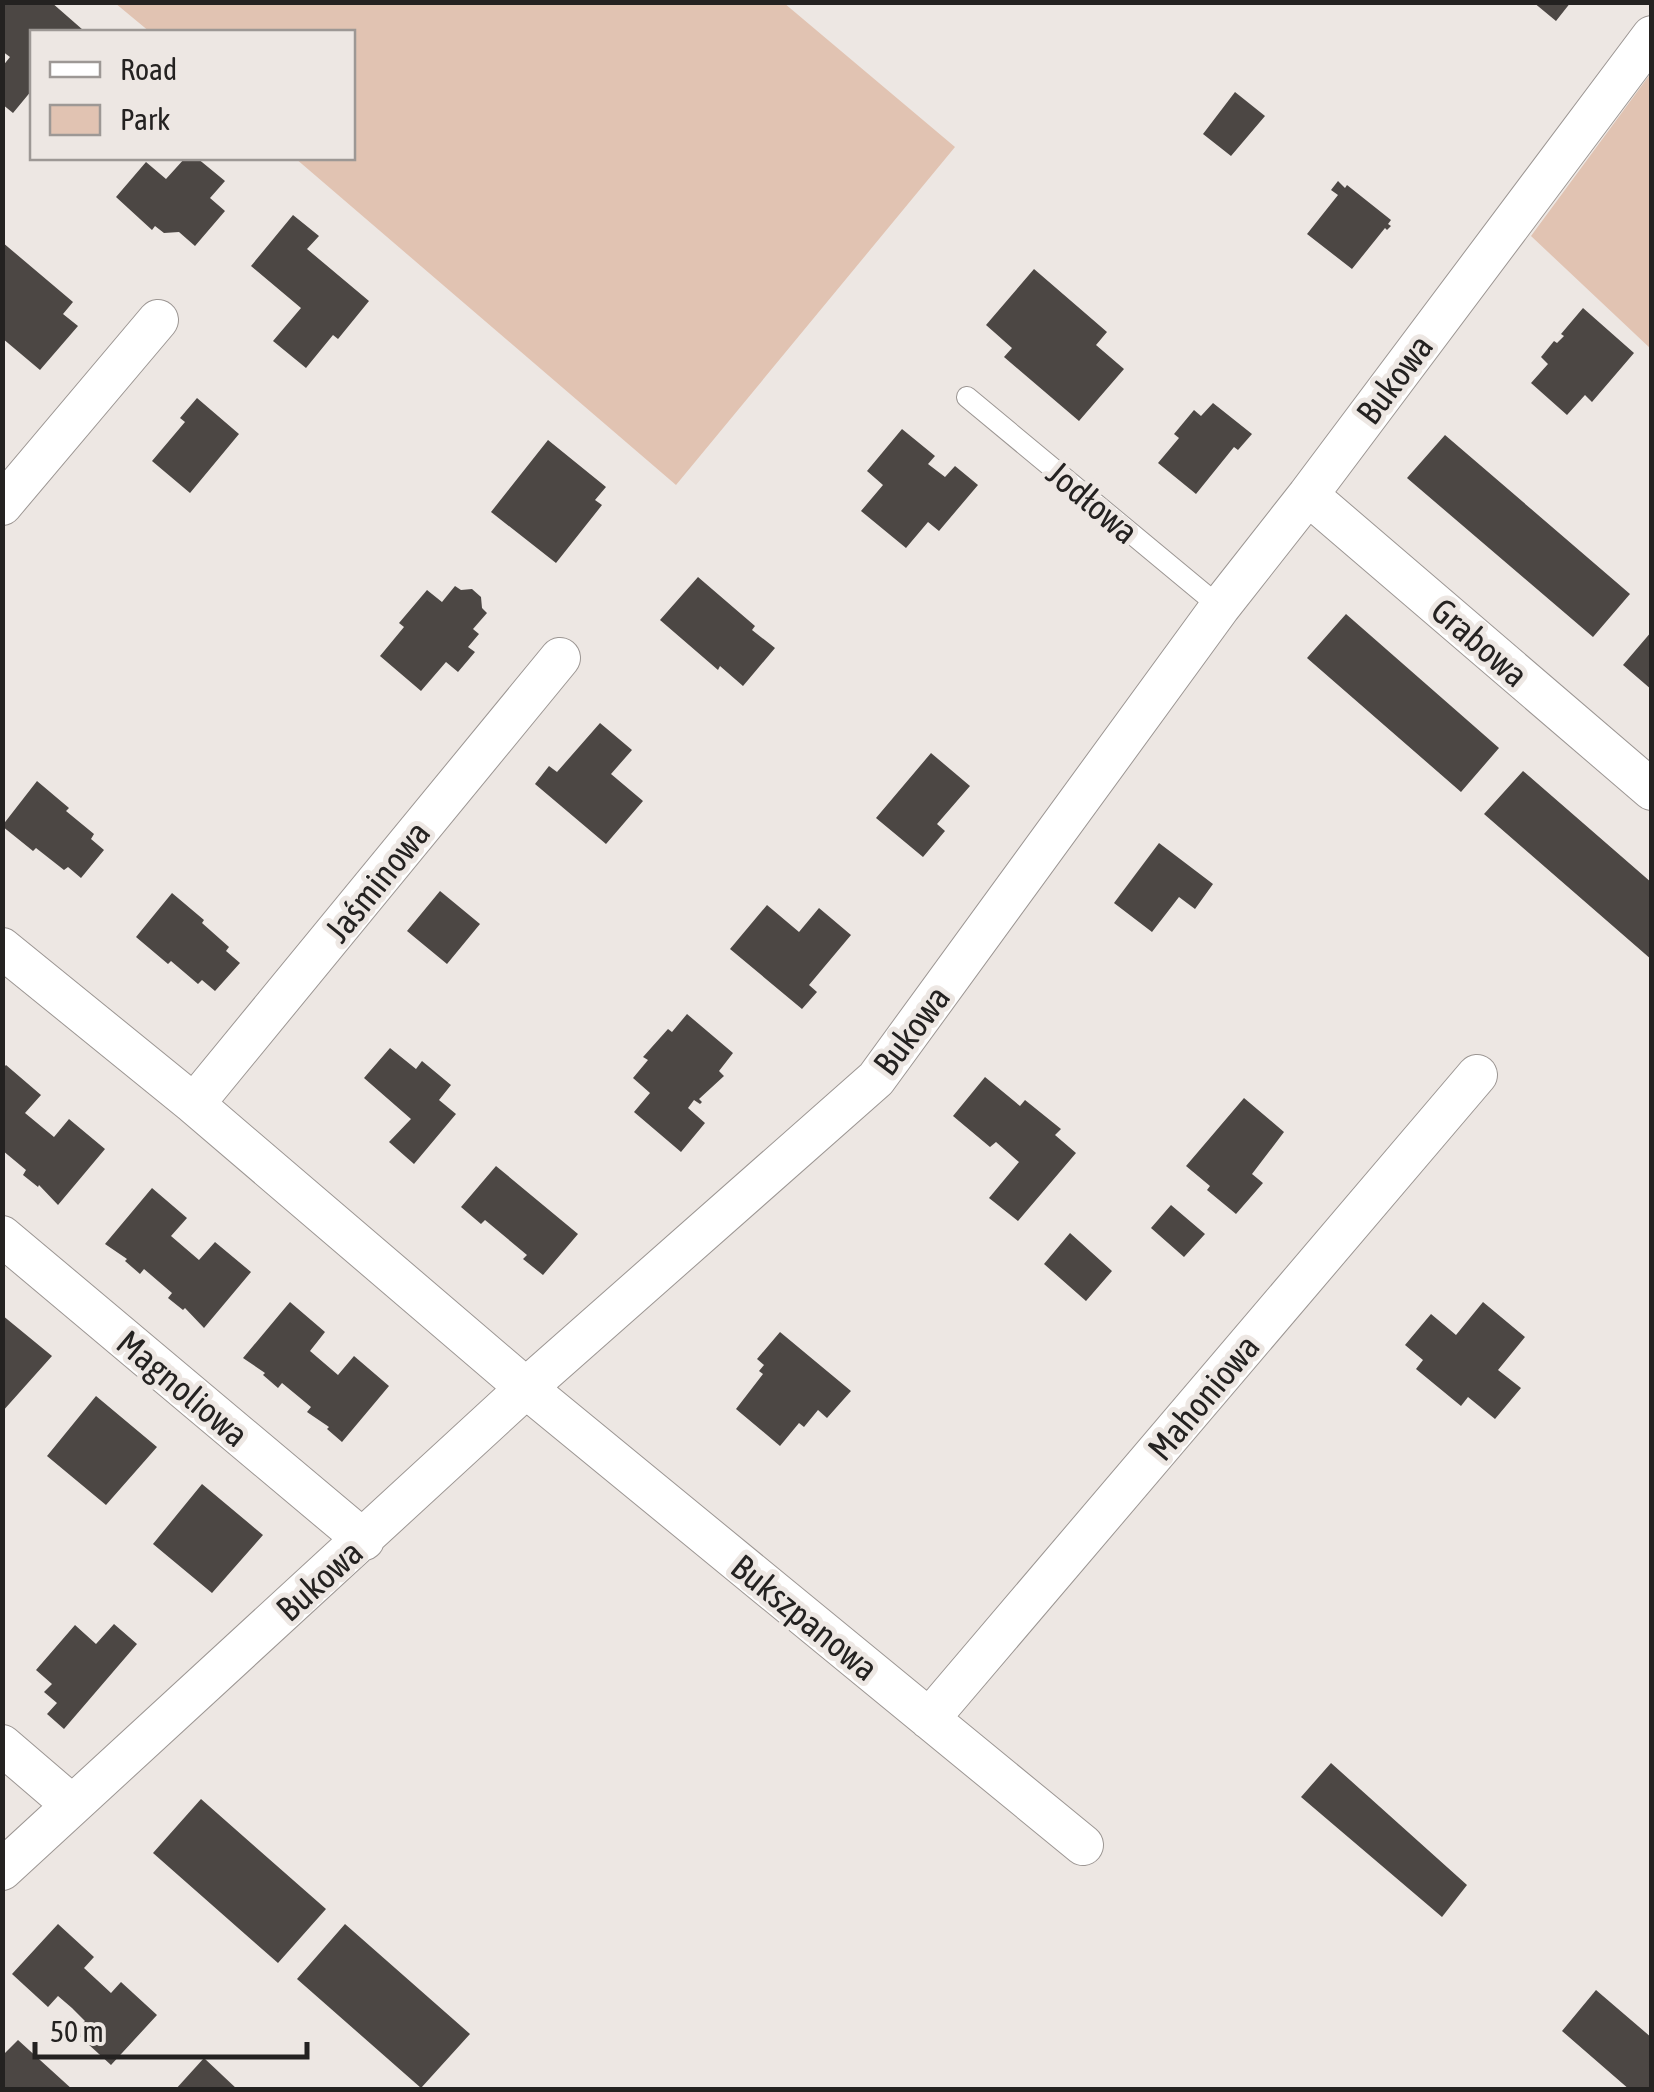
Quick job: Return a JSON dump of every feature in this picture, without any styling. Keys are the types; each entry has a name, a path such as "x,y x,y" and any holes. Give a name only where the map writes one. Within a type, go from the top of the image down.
{"street":[{"name":"Bukowa","path":"2,1870 526,1388 876,1080 1220,607 1652,36"},
{"path":"2,505 158,320"},
{"name":"Grabowa","path":"1308,495 1652,790"},
{"name":"Jaśminowa","path":"194,1104 560,658"},
{"path":"2,948 194,1104 526,1388"},
{"name":"Mahoniowa","path":"929,1719 1477,1074"},
{"name":"Magnoliowa","path":"2,1236 364,1540"},
{"name":"Bukszpanowa","path":"526,1388 1083,1845"},
{"path":"2,1745 72,1805"}],"lane":[{"name":"Jodłowa","path":"967,398 1220,607"}],"green space":[{"path":"115,3 784,3 955,147 676,485 297,160 355,160 355,30 148,30"},
{"path":"1651,73 1651,349 1531,236"}],"building":[{"path":"2,2 51,2 83,30 30,30 30,92 13,113 2,104 2,67 10,57 2,51"},
{"path":"1533,2 1571,2 1556,21"},
{"path":"1235,92 1265,116 1231,156 1203,134"},
{"path":"183,160 199,160 225,181 210,198 225,211 195,246 179,232 164,233 155,226 152,230 116,197 146,162 166,179"},
{"path":"1338,181 1391,220 1391,226 1385,228 1352,269 1307,234 1338,195 1331,190"},
{"path":"293,215 319,236 307,249 369,301 338,339 333,335 306,368 273,341 301,308 251,266"},
{"path":"2,242 73,302 63,314 78,326 40,370 2,338"},
{"path":"1034,269 1107,332 1096,345 1124,369 1079,421 1004,357 1012,348 986,325"},
{"path":"1583,308 1634,353 1592,402 1585,395 1567,415 1531,383 1548,364 1541,357 1554,341 1557,343 1564,336 1561,334"},
{"path":"197,398 239,434 190,493 152,461 185,422 180,418"},
{"path":"1213,403 1252,434 1238,450 1234,447 1196,494 1158,463 1179,438 1174,434 1194,410 1201,416"},
{"path":"902,429 935,456 928,464 945,477 955,466 978,485 939,531 928,522 906,548 861,511 883,485 867,471"},
{"path":"1445,435 1630,594 1593,637 1407,478"},
{"path":"548,440 606,487 595,500 602,505 556,563 491,512"},
{"path":"698,577 775,648 743,686 720,666 718,670 660,620"},
{"path":"455,586 472,589 481,597 487,613 473,629 479,634 468,647 475,652 458,672 446,662 421,691 380,656 404,627 399,623 427,590 442,602"},
{"path":"1346,614 1499,748 1461,792 1307,658"},
{"path":"1652,631 1652,690 1623,665"},
{"path":"600,723 632,750 611,774 643,801 606,844 535,784 549,766 557,772"},
{"path":"931,753 970,786 937,824 945,831 923,857 876,818"},
{"path":"1523,771 1652,883 1652,960 1484,814"},
{"path":"37,781 69,808 66,811 94,834 91,839 104,850 81,878 36,848 33,851 2,826"},
{"path":"1159,843 1213,884 1195,909 1179,897 1152,932 1114,903"},
{"path":"440,891 480,924 447,964 407,931"},
{"path":"172,893 204,920 202,923 229,947 226,951 240,963 215,991 202,980 198,984 171,961 168,964 136,937"},
{"path":"767,905 799,932 819,908 851,935 809,985 817,992 802,1009 730,949"},
{"path":"687,1014 733,1053 719,1071 724,1076 699,1099 700,1104 694,1100 688,1108 705,1123 681,1152 634,1112 650,1093 633,1078 648,1060 643,1057"},
{"path":"390,1048 416,1069 422,1061 451,1085 439,1100 456,1114 414,1164 389,1142 411,1119 364,1078"},
{"path":"6,1065 41,1095 25,1113 54,1137 69,1119 105,1149 58,1205 23,1175 26,1170 2,1150 2,1069"},
{"path":"985,1077 1020,1106 1025,1100 1061,1129 1055,1135 1076,1153 1018,1221 989,1198 1019,1162 996,1142 990,1147 953,1116"},
{"path":"1244,1098 1284,1132 1252,1174 1263,1183 1236,1214 1186,1166"},
{"path":"496,1166 578,1234 543,1275 523,1259 527,1255 485,1220 481,1224 461,1207"},
{"path":"152,1188 187,1218 171,1236 199,1260 215,1242 251,1272 204,1328 185,1308 168,1298 172,1293 144,1269 140,1274 105,1244"},
{"path":"1171,1205 1205,1234 1184,1257 1151,1228"},
{"path":"1070,1233 1112,1271 1086,1301 1044,1264"},
{"path":"290,1302 325,1332 310,1351 338,1375 354,1356 389,1386 342,1442 307,1412 311,1407 282,1383 278,1388 243,1358"},
{"path":"1483,1302 1525,1337 1498,1370 1521,1388 1495,1419 1468,1397 1461,1406 1416,1369 1423,1360 1405,1345 1431,1314 1456,1335"},
{"path":"2,1315 52,1356 2,1412"},
{"path":"780,1332 851,1391 827,1418 818,1410 804,1427 799,1423 780,1446 736,1409 763,1374 759,1371 764,1365 757,1359"},
{"path":"96,1396 157,1447 106,1505 47,1456"},
{"path":"202,1484 263,1535 212,1593 153,1544"},
{"path":"114,1624 137,1644 64,1729 47,1714 57,1703 44,1692 52,1684 36,1670 75,1625 96,1644"},
{"path":"1331,1763 1467,1885 1442,1917 1301,1797"},
{"path":"201,1799 326,1909 278,1963 153,1853"},
{"path":"58,1924 94,1957 84,1968 111,1993 121,1982 157,2015 111,2065 75,2032 85,2021 72,2008 58,1996 48,2007 12,1974"},
{"path":"345,1924 470,2034 421,2088 297,1979"},
{"path":"1596,1990 1652,2038 1652,2090 1630,2090 1562,2031"},
{"path":"18,2040 73,2090 2,2090 2,2056"},
{"path":"204,2058 238,2090 175,2090"}]}
